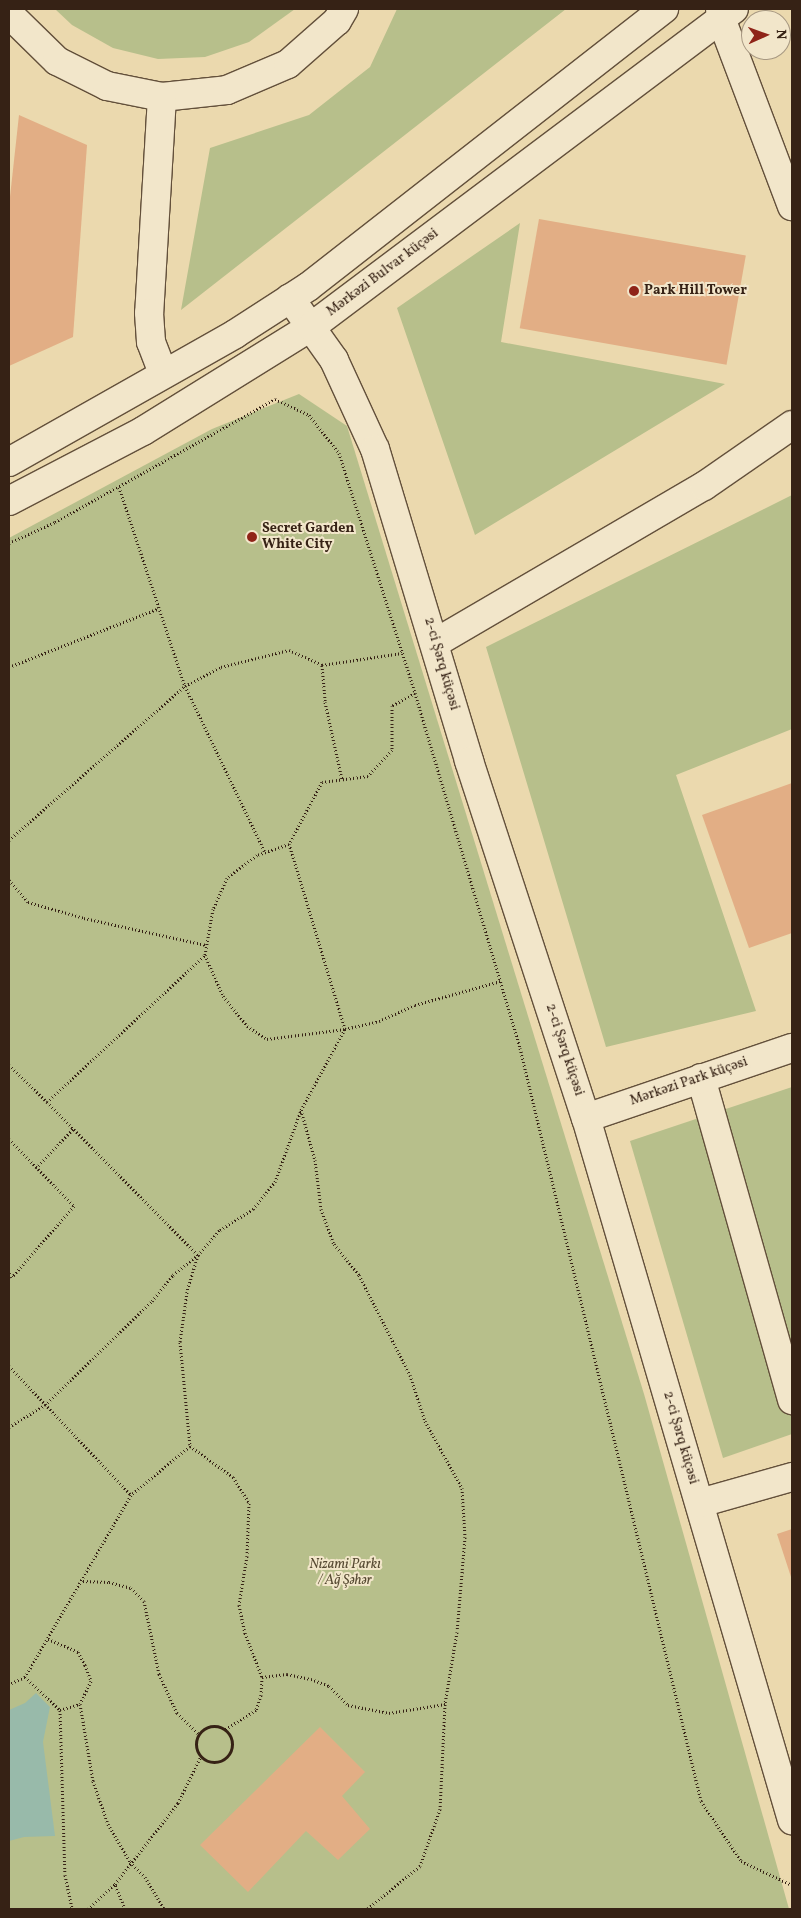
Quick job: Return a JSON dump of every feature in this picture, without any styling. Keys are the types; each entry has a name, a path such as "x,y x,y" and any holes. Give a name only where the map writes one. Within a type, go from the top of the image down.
{"street":[{"path":"9,14 15,24 57,61 107,86 162,97 228,90 288,64 337,21 344,9"},
{"path":"9,462 290,298 518,126 664,9"},
{"path":"725,13 792,206"},
{"name":"Mərkəzi Bulvar küçəsi","path":"9,500 143,431 311,327 371,279 725,13"},
{"path":"162,97 149,313 151,342 163,373"},
{"name":"2-ci Şərq küçəsi","path":"290,298 334,360 375,449 436,643 470,761 586,1118 792,1820"},
{"path":"436,643 704,486 792,426"},
{"name":"Mərkəzi Park küçəsi","path":"586,1118 792,1048"},
{"path":"701,1078 792,1400"},
{"path":"700,1504 792,1477"}],"path":[{"path":"9,543 55,522 119,488 275,399 309,415 339,453 415,693 501,981 701,1801 741,1861 792,1885"},
{"path":"119,488 157,609 185,686 265,852"},
{"path":"9,667 157,609"},
{"path":"9,840 185,686 221,667 289,650 322,665 402,653"},
{"path":"322,665 325,702 342,779"},
{"path":"415,693 392,706 392,750 368,776 322,782 289,844 265,852 227,878 213,908 205,955 223,996 247,1026 267,1039 345,1029 501,981"},
{"path":"9,1427 45,1405 152,1301 173,1275 198,1255 220,1230 253,1209 275,1182 301,1110 345,1029 289,844"},
{"path":"9,880 28,902 84,918 206,945"},
{"path":"47,1102 205,955"},
{"path":"9,1065 74,1128 198,1255"},
{"path":"301,1110 315,1160 320,1209 334,1244 359,1275 410,1375 425,1421 462,1488 465,1537 457,1632 445,1704 440,1809 420,1866 367,1909"},
{"path":"36,1168 74,1128"},
{"path":"9,1139 74,1206 12,1277 9,1273"},
{"path":"198,1255 187,1292 180,1342 190,1446 233,1477 248,1503 247,1556 239,1604 245,1633 262,1677 256,1710 225,1729 214,1726 200,1734 197,1745 201,1756 212,1761 228,1756 232,1745 225,1729"},
{"path":"9,1366 132,1495"},
{"path":"9,1684 25,1677 132,1495 190,1446"},
{"path":"82,1581 109,1582 131,1588 144,1601 159,1674 177,1713 200,1734"},
{"path":"48,1639 78,1652 86,1665 91,1681 80,1704 93,1781 108,1824 130,1862 145,1877 164,1909"},
{"path":"262,1677 287,1674 311,1680 329,1686 348,1705 389,1713 445,1704"},
{"path":"25,1677 60,1710 64,1874 72,1909"},
{"path":"60,1710 80,1704"},
{"path":"88,1909 115,1884 130,1862 178,1802 201,1756"},
{"path":"115,1884 125,1909"}],"green space":[{"path":"55,9 295,9 249,42 205,57 158,59 113,48 72,25"},
{"path":"397,9 566,9 181,310 210,148 309,115 370,67"},
{"path":"520,223 501,342 725,384 475,535 397,308"},
{"name":"Nizami Parkı / Ağ Şəhər","path":"299,394 347,426 644,1394 789,1909 9,1909 9,538 212,429"},
{"path":"792,495 792,729 676,775 756,1011 606,1047 486,647"},
{"path":"792,1087 792,1434 723,1458 630,1141"}],"shaded area":[{"path":"36,1693 50,1707 43,1742 55,1836 24,1837 9,1841 9,1710 25,1703"}],"building":[{"path":"19,115 87,145 73,337 9,366 9,206"},
{"name":"Park Hill Tower","path":"539,219 746,255 727,365 520,328"},
{"path":"792,783 792,933 749,948 702,815"},
{"path":"792,1529 792,1580 777,1534"},
{"path":"320,1727 365,1772 342,1796 370,1829 338,1860 306,1831 248,1892 200,1845"}],"place":[{"name":"Park Hill Tower","path":"634,291"},
{"name":"Secret Garden White City","path":"252,537"}]}
